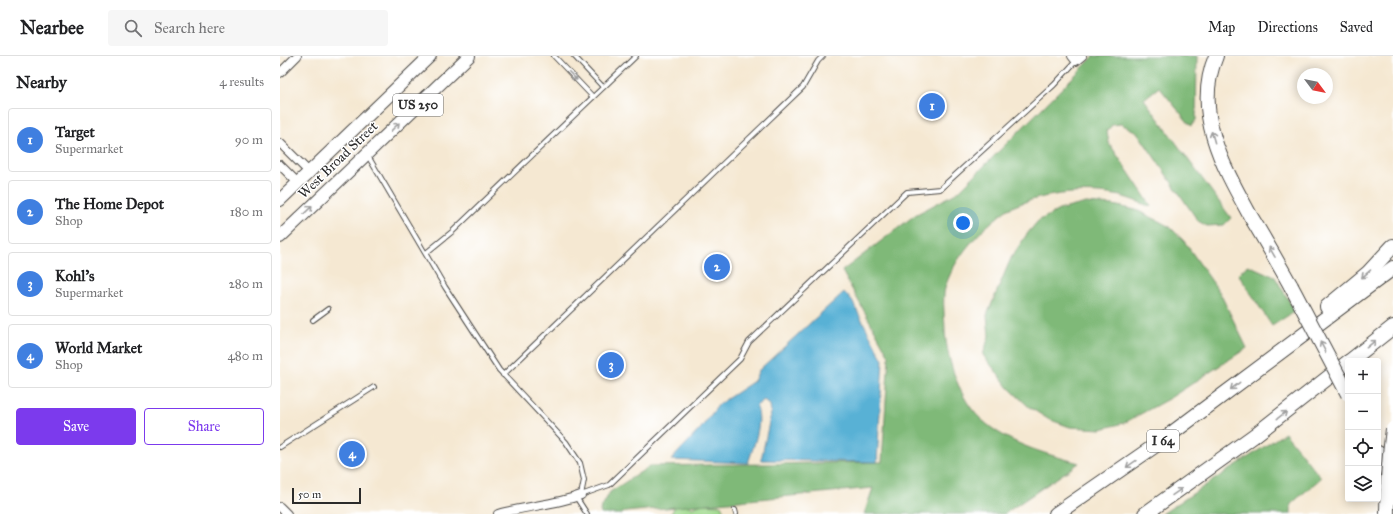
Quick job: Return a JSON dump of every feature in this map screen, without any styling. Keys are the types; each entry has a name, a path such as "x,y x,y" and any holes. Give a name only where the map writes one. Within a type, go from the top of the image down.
{"highway":[{"path":"1216,56 1210,77 1208,94 1211,132 1219,156 1228,176 1291,286 1345,388"},
{"path":"1266,363 1341,294 1368,273 1393,246"},
{"name":"I 64","path":"1056,514 1151,449 1393,268"},
{"path":"1354,358 1393,327"},
{"path":"1145,514 1255,435 1345,365"},
{"path":"1387,514 1387,489 1393,429"},
{"path":"1381,460 1393,486"}],"main road":[{"name":"West Broad Street","path":"280,200 430,56"},
{"name":"West Broad Street","path":"280,237 469,56"}],"street":[{"path":"280,74 297,56"},
{"path":"280,143 310,172"},
{"path":"280,165 298,182"},
{"path":"498,514 513,509 568,500 578,496"},
{"path":"280,507 287,514"}],"lane":[{"path":"554,56 593,97"},
{"path":"574,56 603,87"},
{"path":"426,253 453,231 636,56"},
{"path":"504,375 803,87 818,61 823,56"},
{"path":"578,496 609,484 740,359 749,342 907,192 940,189 1054,85 1077,58"},
{"path":"367,154 473,332 504,375 566,442 580,463 584,480 578,496 587,514"},
{"path":"313,320 328,309"},
{"path":"280,447 374,388"}],"green space":[{"path":"1094,56 1197,56 1196,120 1191,126 1159,87 1144,99 1231,218 1224,225 1207,226 1198,221 1137,132 1121,124 1112,125 1107,131 1109,143 1152,207 1124,197 1102,193 1074,193 1046,196 1020,204 1002,213 971,242 958,259 945,288 944,310 948,353 954,375 964,396 976,414 987,424 1011,440 1038,451 1079,463 1004,514 864,514 873,488 625,512 621,514 601,514 600,510 610,492 650,466 882,462 889,356 842,271 915,215 958,192"},
{"path":"1086,203 1113,205 1136,210 1170,227 1184,241 1220,293 1247,348 1170,398 1124,423 1101,429 1070,427 1048,419 1029,407 1009,388 983,355 989,336 987,315 1011,258 1027,234 1038,221 1059,210"},
{"path":"1248,265 1275,277 1295,311 1272,326 1238,274"},
{"path":"1285,433 1321,478 1291,504 1291,514 1162,514"},
{"path":"684,501 692,508 702,504 721,505 725,514 671,514 677,502"}],"water":[{"path":"844,292 852,301 883,360 877,462 761,460 771,413 770,405 764,400 756,406 759,419 758,427 748,463 671,460 701,428 719,404 754,381 759,370"}],"place":[{"name":"Target","path":"932,106"},
{"name":"The Home Depot","path":"717,267"},
{"name":"Kohl's","path":"611,365"},
{"name":"World Market","path":"352,454"}]}
